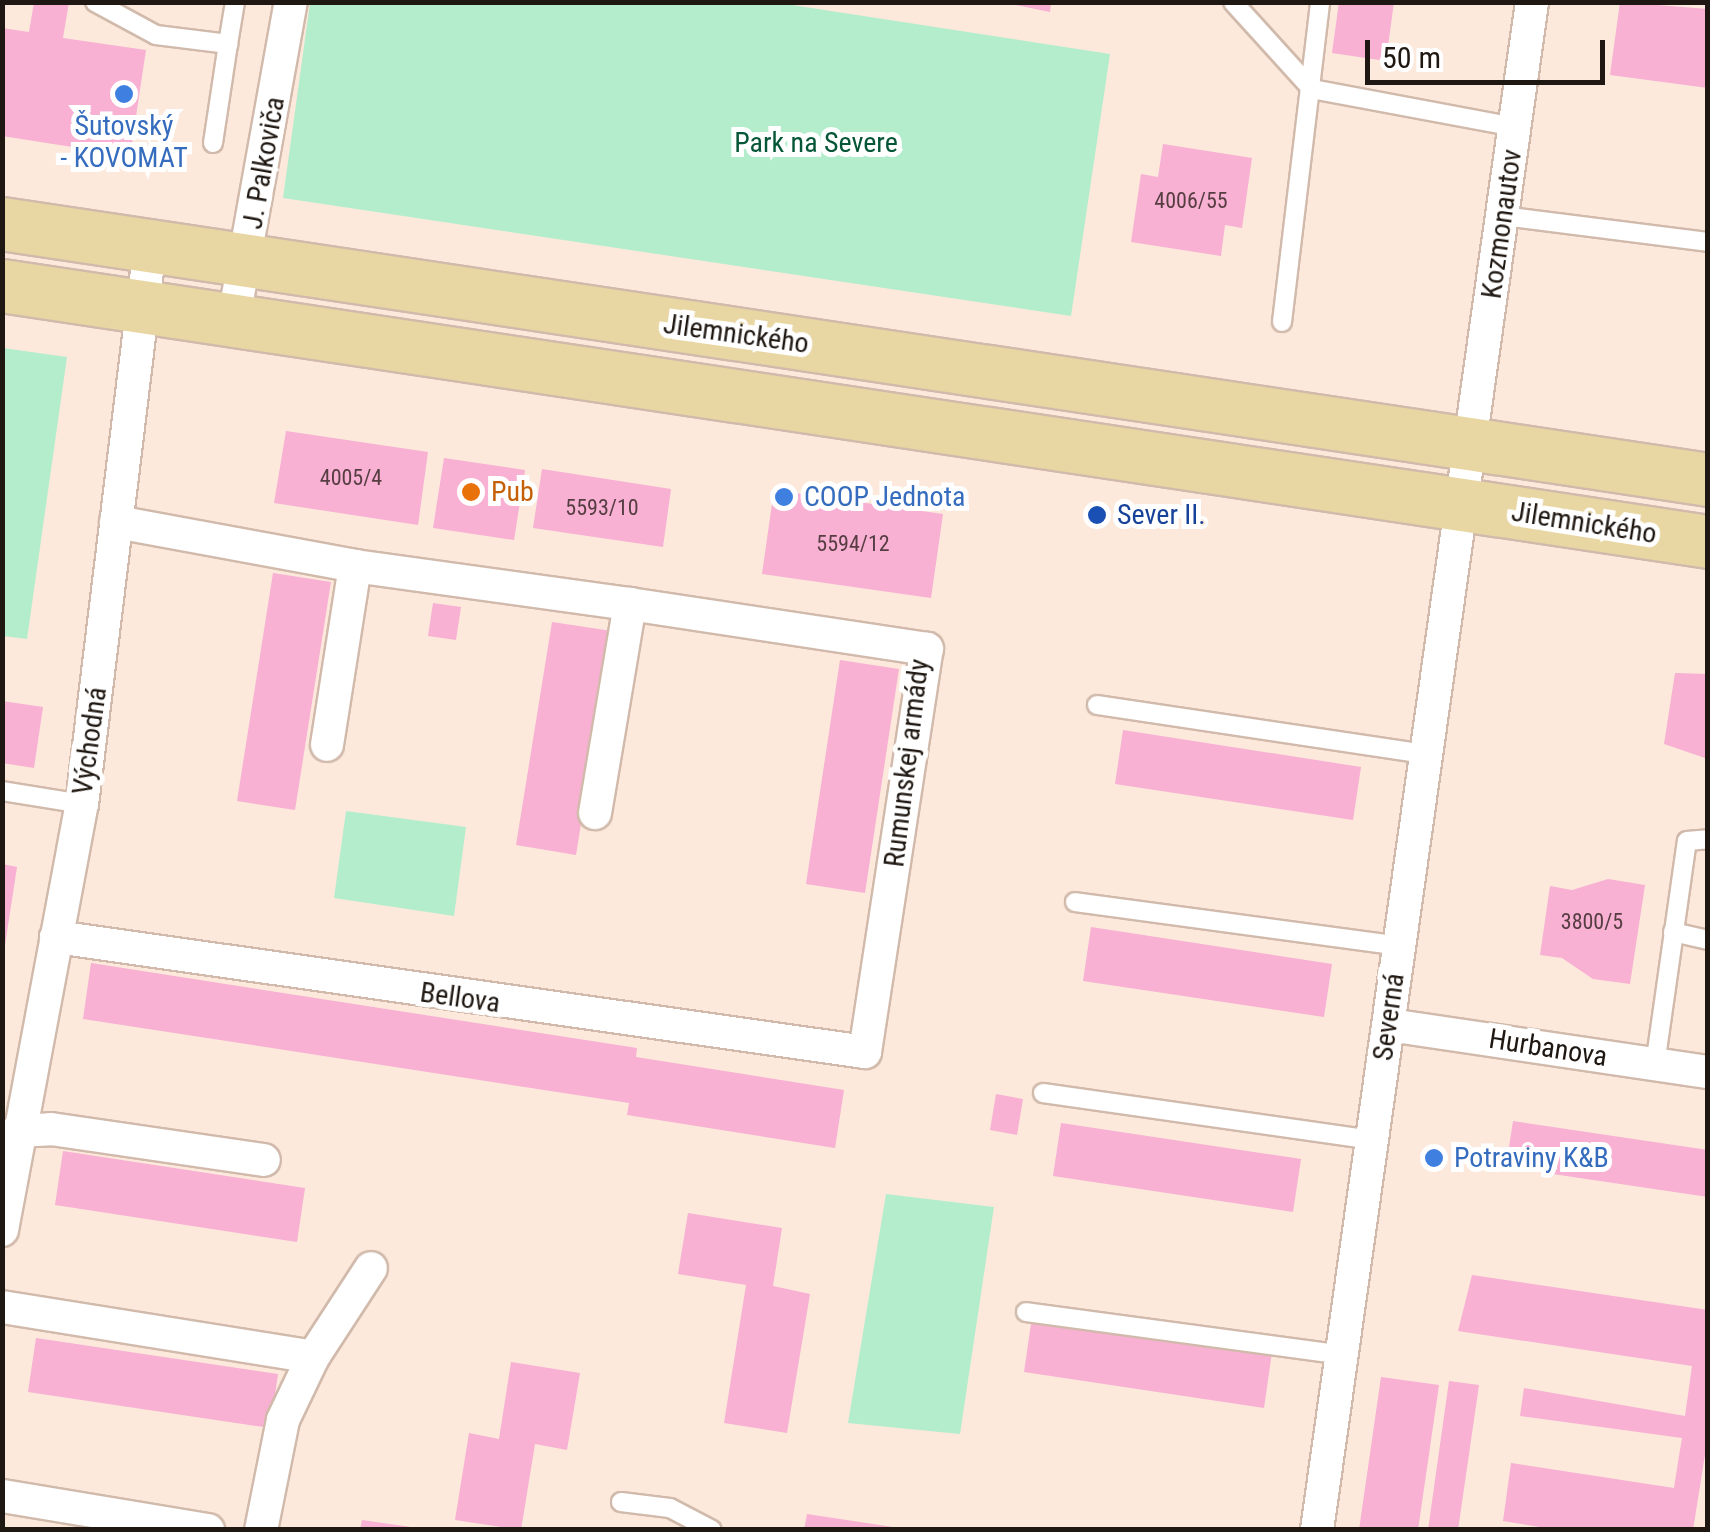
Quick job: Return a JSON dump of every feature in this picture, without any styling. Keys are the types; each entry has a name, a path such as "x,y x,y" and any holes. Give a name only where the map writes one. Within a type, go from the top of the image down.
{"main road":[{"name":"Jilemnického","path":"2,224 1708,480"},
{"name":"Jilemnického","path":"2,286 1708,542"}],"street":[{"name":"J. Palkoviča","path":"233,323 291,2"},
{"name":"Kozmonautov","path":"1470,445 1532,2"},
{"name":"Východná","path":"2,1230 10,1130 56,936 82,804 150,246"},
{"path":"1461,504 1470,445"},
{"name":"Severná","path":"1317,1530 1461,504"},
{"name":"Rumunskej armády","path":"116,522 355,566 927,649 865,1052"},
{"path":"327,744 355,566"},
{"path":"595,814 630,604"},
{"name":"Bellova","path":"56,936 865,1052"},
{"name":"Hurbanova","path":"1389,1025 1708,1072"},
{"path":"10,1130 51,1129 264,1160"},
{"path":"261,1530 283,1420 313,1357 372,1268"},
{"path":"2,1307 313,1357"},
{"path":"2,1496 208,1530"}],"lane":[{"path":"95,2 156,34 228,44"},
{"path":"212,143 235,2"},
{"path":"1233,2 1312,89 1516,127"},
{"path":"1282,322 1320,2"},
{"path":"1503,216 1708,242"},
{"path":"1097,705 1424,754"},
{"path":"2,791 82,804"},
{"path":"1655,1065 1687,840 1708,840"},
{"path":"1075,902 1399,946"},
{"path":"1673,932 1708,940"},
{"path":"1044,1092 1372,1140"},
{"path":"1026,1312 1344,1355"},
{"path":"622,1502 670,1508 712,1530"}],"green space":[{"name":"Park na Severe","path":"310,3 779,3 1110,54 1071,316 283,198"},
{"path":"3,348 67,357 27,639 3,636"},
{"path":"346,811 466,827 454,916 334,898"},
{"path":"886,1194 994,1207 960,1434 848,1423"}],"building":[{"path":"34,2 69,2 63,38 146,50 130,156 2,136 2,28 29,32"},
{"path":"1001,2 1051,2 1050,12"},
{"path":"1339,2 1394,2 1386,61 1332,53"},
{"path":"1620,2 1708,9 1708,88 1610,75"},
{"path":"1163,144 1252,158 1242,228 1225,225 1221,256 1131,242 1141,174 1158,177"},
{"path":"286,431 428,452 418,525 274,503"},
{"path":"444,458 525,470 514,540 433,528"},
{"path":"542,469 671,489 663,547 533,528"},
{"path":"774,490 943,514 931,598 762,574"},
{"path":"273,573 331,582 295,810 237,801"},
{"path":"433,603 461,607 456,640 428,636"},
{"path":"552,622 612,631 576,855 516,845"},
{"path":"840,660 899,669 865,893 806,884"},
{"path":"1675,673 1708,674 1708,759 1664,744"},
{"path":"2,701 43,707 34,768 2,763"},
{"path":"1123,730 1361,767 1353,820 1115,784"},
{"path":"2,864 17,867 5,945 2,944"},
{"path":"1608,879 1645,885 1630,984 1593,979 1562,958 1540,955 1550,886 1572,890"},
{"path":"1091,927 1332,964 1324,1017 1083,981"},
{"path":"91,963 637,1048 636,1057 844,1090 835,1148 627,1115 629,1103 83,1019"},
{"path":"996,1094 1023,1099 1017,1135 990,1130"},
{"path":"1513,1121 1708,1150 1708,1197 1506,1167"},
{"path":"1061,1123 1301,1159 1293,1212 1053,1176"},
{"path":"63,1151 305,1188 297,1242 55,1205"},
{"path":"688,1213 782,1228 773,1286 810,1294 787,1433 724,1423 746,1285 678,1274"},
{"path":"1472,1275 1708,1310 1708,1436 1693,1530 1559,1530 1503,1521 1511,1463 1674,1488 1682,1438 1520,1416 1524,1388 1685,1416 1692,1366 1458,1331"},
{"path":"1032,1317 1272,1352 1264,1408 1024,1372"},
{"path":"36,1338 278,1374 270,1428 28,1392"},
{"path":"511,1362 580,1373 567,1450 535,1444 521,1530 455,1520 469,1433 499,1439"},
{"path":"1381,1377 1439,1385 1418,1530 1359,1530"},
{"path":"1449,1381 1479,1385 1458,1530 1428,1530"},
{"path":"807,1514 893,1527 893,1530 804,1530"},
{"path":"362,1520 411,1527 411,1530 360,1530"}],"place":[{"name":"Šutovský - KOVOMAT","path":"124,94"},
{"name":"Pub","path":"471,492"},
{"name":"COOP Jednota","path":"784,497"},
{"name":"Sever II.","path":"1097,515"},
{"name":"Potraviny K&B","path":"1434,1158"}]}
